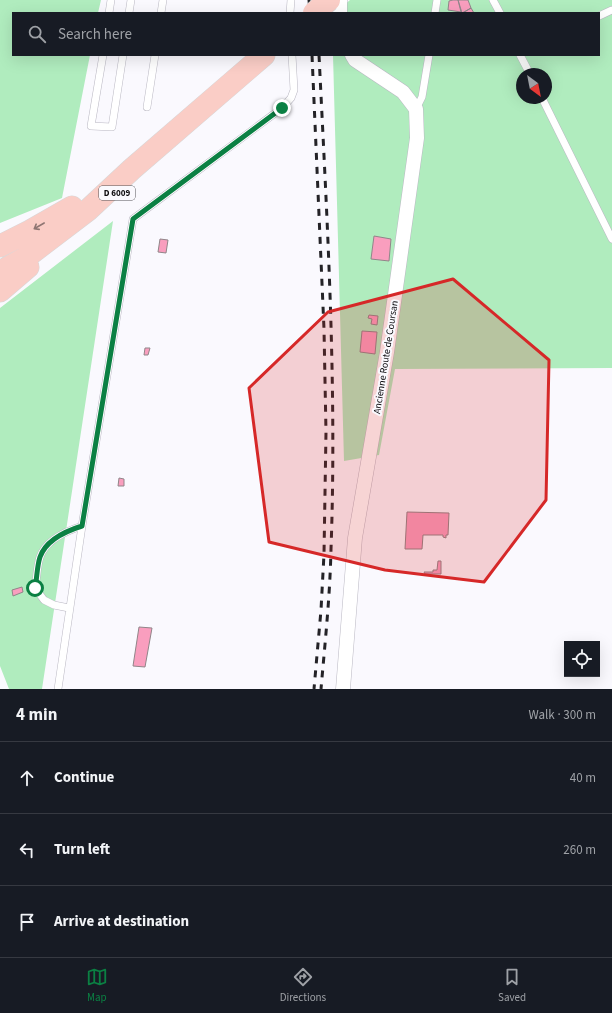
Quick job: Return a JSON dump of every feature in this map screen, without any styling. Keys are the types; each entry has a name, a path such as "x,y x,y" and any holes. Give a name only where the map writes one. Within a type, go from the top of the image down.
{"main road":[{"path":"315,12 329,0"},
{"name":"D 6009","path":"0,272 25,258 88,210 132,169 263,56"},
{"name":"D 6009","path":"0,291 154,163 227,87"},
{"name":"D 6009","path":"0,246 30,232 132,169"}],"street":[{"path":"340,0 340,12"},
{"path":"353,56 355,60 403,92 416,109"},
{"name":"Ancienne Route de Coursan","path":"343,689 355,538 387,352 417,138 416,109"}],"lane":[{"path":"109,12 111,0"},
{"path":"129,12 131,0"},
{"path":"161,12 163,0"},
{"path":"290,12 291,0"},
{"path":"435,12 437,0"},
{"path":"494,0 500,12"},
{"path":"600,16 612,10"},
{"path":"102,56 91,126 112,127 123,56"},
{"path":"147,106 155,56"},
{"path":"58,689 82,526 133,219 282,108 291,98 294,90 292,56"},
{"path":"416,109 422,97 429,56"},
{"path":"521,56 527,68"},
{"path":"545,104 612,239"},
{"path":"69,608 54,605 44,600 35,588 41,556 50,543 66,531 82,526"}],"highlighted area":[{"path":"453,279 549,360 546,500 484,582 385,570 269,542 249,388 328,312"}],"green space":[{"path":"0,0 101,0 98,12 12,12 12,56 90,56 62,198 0,223"},
{"path":"350,0 612,0 612,368 395,369 379,455 344,461 333,56 600,56 600,12 336,12"},
{"path":"113,221 42,689 9,689 0,666 0,308"}],"building":[{"path":"458,0 461,12 448,10 449,1"},
{"path":"458,0 468,0 471,8 462,12"},
{"path":"471,8 473,12 465,12"},
{"path":"374,236 391,239 389,261 371,259"},
{"path":"160,239 168,240 166,253 158,252"},
{"path":"369,315 378,316 377,325 371,324 372,319 368,318"},
{"path":"362,331 377,332 375,354 360,352"},
{"path":"145,348 150,348 148,355 144,355"},
{"path":"119,478 124,479 124,486 118,486"},
{"path":"407,512 449,513 448,535 446,535 446,538 443,537 443,535 423,535 422,549 405,549"},
{"path":"438,561 441,561 441,574 425,574 424,572 433,572 433,570 437,570"},
{"path":"22,587 23,592 13,596 12,590"},
{"path":"139,627 152,628 145,667 133,666"}],"railway":[{"path":"309,0 310,12"},
{"path":"317,0 317,12"},
{"path":"312,56 324,329 326,432 324,554 314,689"},
{"path":"319,56 330,302 333,425 333,487 330,567 321,689"}],"route":[{"path":"35,588 41,556 50,543 66,531 82,526 133,219 282,108"}]}
